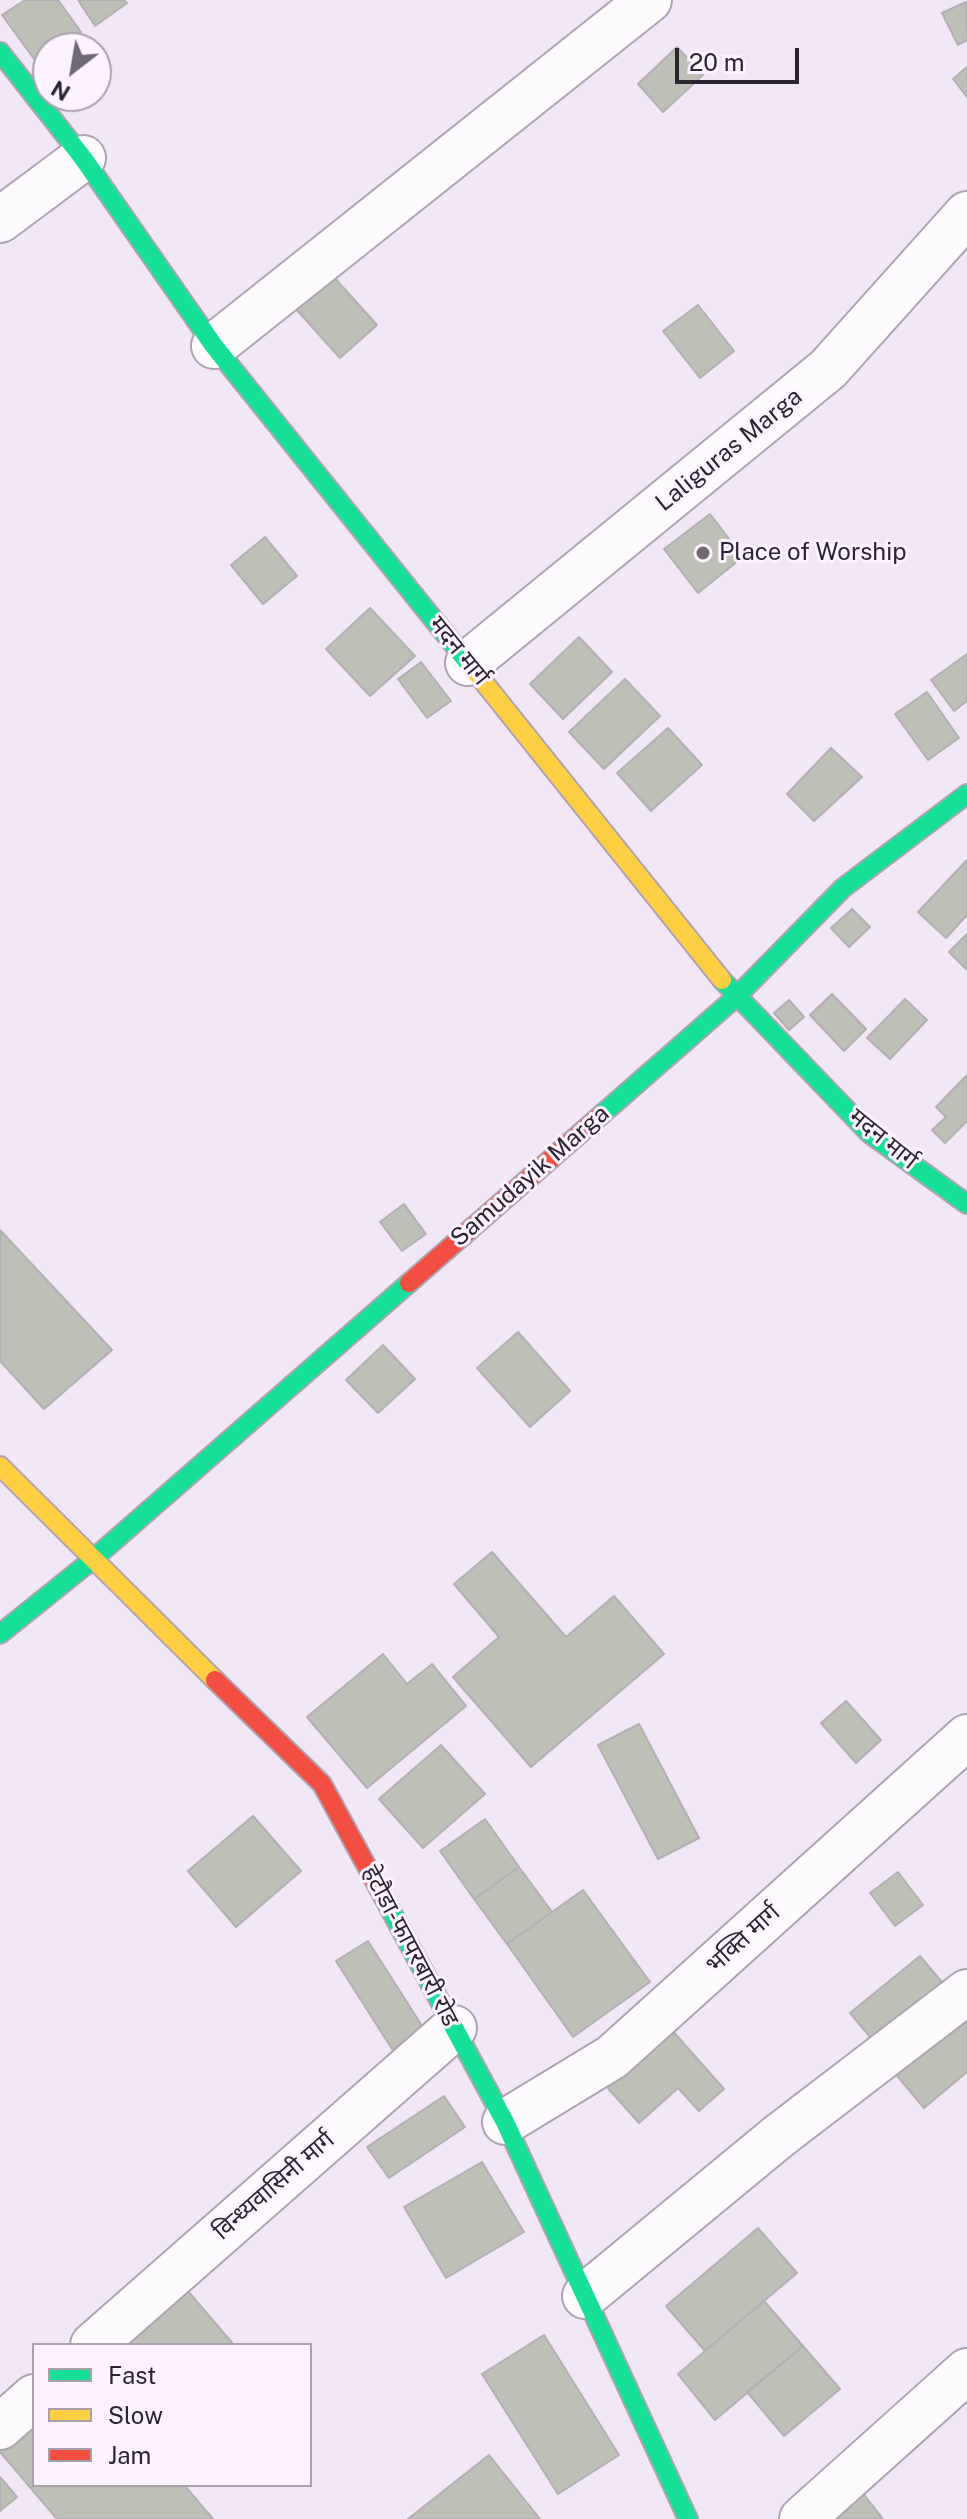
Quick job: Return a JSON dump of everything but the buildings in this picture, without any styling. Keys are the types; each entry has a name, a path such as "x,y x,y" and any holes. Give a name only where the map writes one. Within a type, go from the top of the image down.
{"main road":[{"name":"मदन मार्ग","path":"0,52 83,158 214,346 736,997 869,1133 967,1204"},
{"name":"Samudayik Marga","path":"0,1634 92,1560 736,997 843,888 967,794"},
{"name":"हेटौडा-फापरबारी रोड","path":"0,1466 322,1784 505,2122 585,2296 676,2513"}],"street":[{"path":"214,346 649,0"},
{"path":"0,220 83,158"},
{"name":"Laliguras Marga","path":"468,663 828,369 967,214"},
{"name":"भक्ति मार्ग","path":"505,2122 612,2057 967,1737"},
{"path":"585,2296 779,2136 967,1992"},
{"name":"विन्ध्यवासिनी मार्ग","path":"95,2343 454,2028"},
{"path":"802,2519 967,2371"},
{"path":"0,2427 32,2399"}],"traffic: fast":[{"path":"0,52 83,158 214,346 470,665"},
{"path":"600,1116 736,997 843,888 967,794"},
{"path":"722,980 869,1133 967,1204"},
{"path":"0,1634 92,1560 409,1283"},
{"path":"384,1898 505,2122 688,2519"}],"traffic: slow":[{"path":"470,665 722,980"},
{"path":"0,1466 215,1680"}],"traffic: jam":[{"path":"409,1283 600,1116"},
{"path":"215,1680 322,1784 384,1898"}],"place":[{"name":"Place of Worship","path":"703,553"}]}
